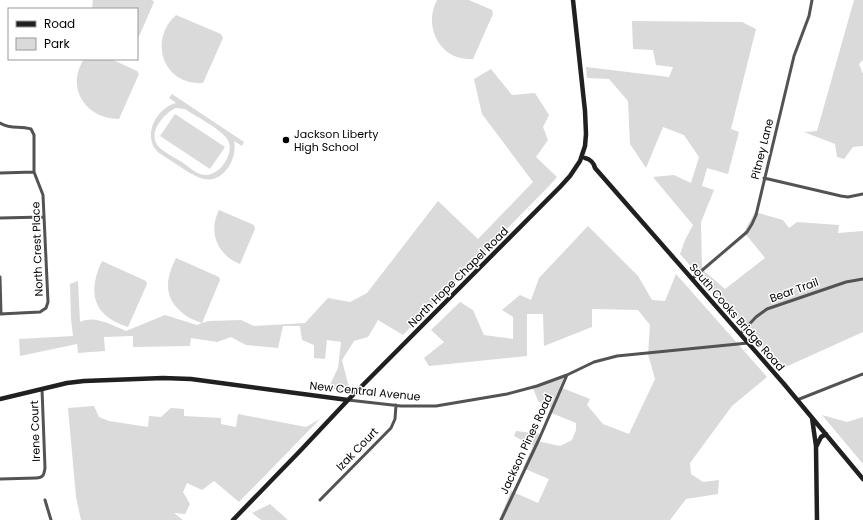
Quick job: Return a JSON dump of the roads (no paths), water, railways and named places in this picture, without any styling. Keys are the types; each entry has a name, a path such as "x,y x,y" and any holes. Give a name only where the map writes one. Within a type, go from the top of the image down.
{"street":[{"name":"North Hope Chapel Road","path":"233,520 348,400 560,187 584,156 585,122 573,0"},
{"name":"Pitney Lane","path":"693,278 750,228 756,215 794,56 809,16 812,0"},
{"name":"North Crest Place","path":"0,123 8,127 25,127 31,129 34,135 34,172 44,195 48,302 46,308 40,312 1,314"},
{"name":"South Cooks Bridge Road","path":"584,156 589,164 595,168 693,278 826,434 863,480"},
{"path":"0,173 34,172"},
{"path":"764,178 841,196 848,197 863,194"},
{"path":"0,218 44,217"},
{"path":"0,277 1,314"},
{"name":"Bear Trail","path":"740,334 756,317 767,310 846,282 863,279"},
{"name":"New Central Avenue","path":"0,399 84,381 177,378 396,405 424,406 453,404 507,394 537,386 567,375 594,362 617,356 748,343"},
{"path":"797,400 863,374"},
{"name":"Jackson Pines Road","path":"501,520 567,375"},
{"name":"Irene Court","path":"0,479 41,478 44,474 42,389"},
{"name":"Izak Court","path":"320,500 391,428 395,419 396,405"},
{"path":"812,418 816,447 816,520"},
{"path":"816,447 821,437 826,434"},
{"path":"45,500 51,520"}],"place":[{"name":"Jackson Liberty High School","path":"286,140"}]}
